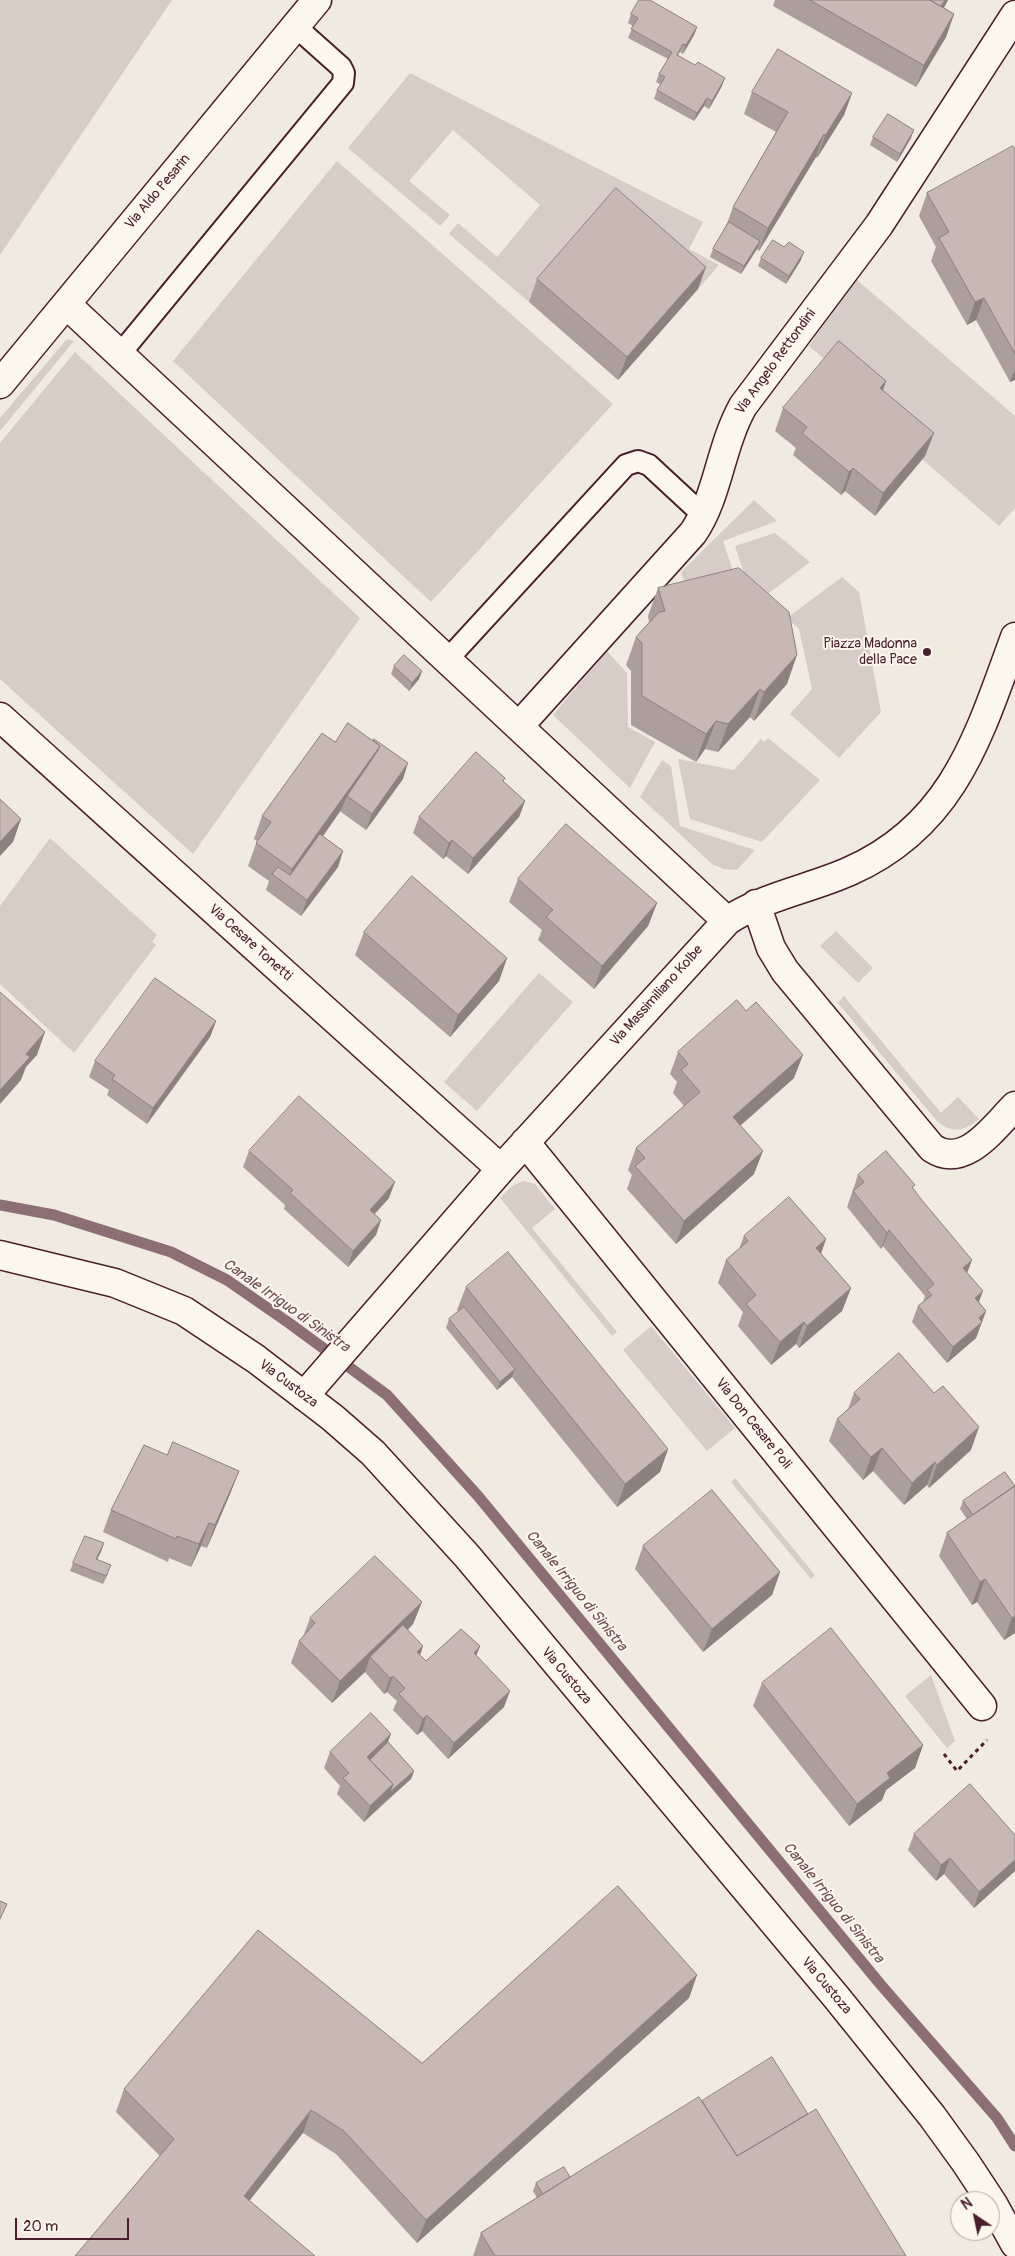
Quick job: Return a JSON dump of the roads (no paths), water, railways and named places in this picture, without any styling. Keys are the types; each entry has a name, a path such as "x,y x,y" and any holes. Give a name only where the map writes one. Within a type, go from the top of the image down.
{"street":[{"name":"Via Aldo Pesarin","path":"0,384 317,0"},
{"name":"Via Angelo Rettondini","path":"519,726 693,533 703,515 728,438 743,406 879,225 1015,15"},
{"path":"66,304 727,921"},
{"name":"Via Massimiliano Kolbe","path":"312,1387 500,1170 727,921 756,904 853,870 887,851 917,828 943,797 968,757 1015,637"},
{"name":"Via Cesare Tonetti","path":"0,717 500,1170"},
{"path":"756,904 772,948 785,971 932,1148 946,1154 964,1152 980,1141 1015,1106"},
{"name":"Via Don Cesare Poli","path":"525,1142 982,1706"},
{"name":"Via Custoza","path":"0,1255 115,1283 184,1311 256,1359 312,1387 467,1556 837,1998 926,2108 988,2195 1015,2244"}],"lane":[{"path":"120,354 343,84 344,73 341,67 295,26"},
{"path":"448,660 626,465 638,460 648,465 703,515"}],"waterway":[{"name":"Canale Irriguo di Sinistra","path":"0,1205 54,1215 171,1252 227,1280 387,1395 478,1496 881,1985 997,2118 1015,2146"}],"place":[{"name":"Piazza Madonna della Pace","path":"927,652"}]}
